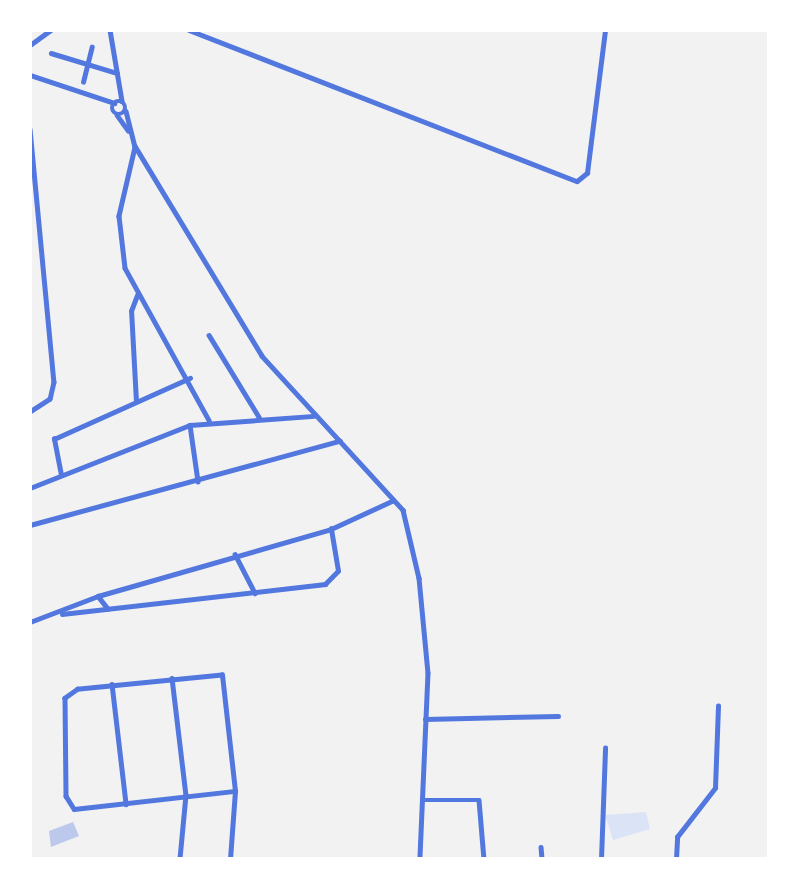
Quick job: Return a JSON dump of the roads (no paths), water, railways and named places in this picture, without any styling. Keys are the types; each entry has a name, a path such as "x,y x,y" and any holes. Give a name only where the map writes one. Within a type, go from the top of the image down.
{"street":[{"path":"30,45 51,30"},
{"path":"110,30 122,100 135,146 242,327 315,416 403,510 419,578 428,673 420,859"},
{"path":"189,30 577,181 587,173 605,30"},
{"path":"83,82 92,47"},
{"path":"51,53 117,73"},
{"path":"30,75 114,103 122,100"},
{"path":"114,103 117,115 131,134"},
{"path":"117,115 126,111"},
{"path":"30,129 31,164 54,382 50,399 30,412"},
{"path":"135,146 119,233 137,295 190,378 209,420"},
{"path":"136,402 131,311 137,295"},
{"path":"209,335 259,417"},
{"path":"61,475 54,439 190,378"},
{"path":"30,488 209,420 315,416"},
{"path":"190,425 198,481"},
{"path":"30,525 340,441"},
{"path":"61,615 98,596 235,554 331,529 392,501"},
{"path":"30,622 61,615 331,582 338,566 331,529"},
{"path":"235,554 255,593"},
{"path":"98,596 109,609"},
{"path":"172,678 186,795 180,859"},
{"path":"230,859 235,791 224,678 172,678 112,684 78,689 65,698 66,796 74,809 235,791"},
{"path":"112,684 126,804"},
{"path":"676,859 677,837 715,788 718,706"},
{"path":"425,719 558,716"},
{"path":"601,859 605,748"},
{"path":"423,800 479,800 484,859"},
{"path":"541,846 542,859"}]}
